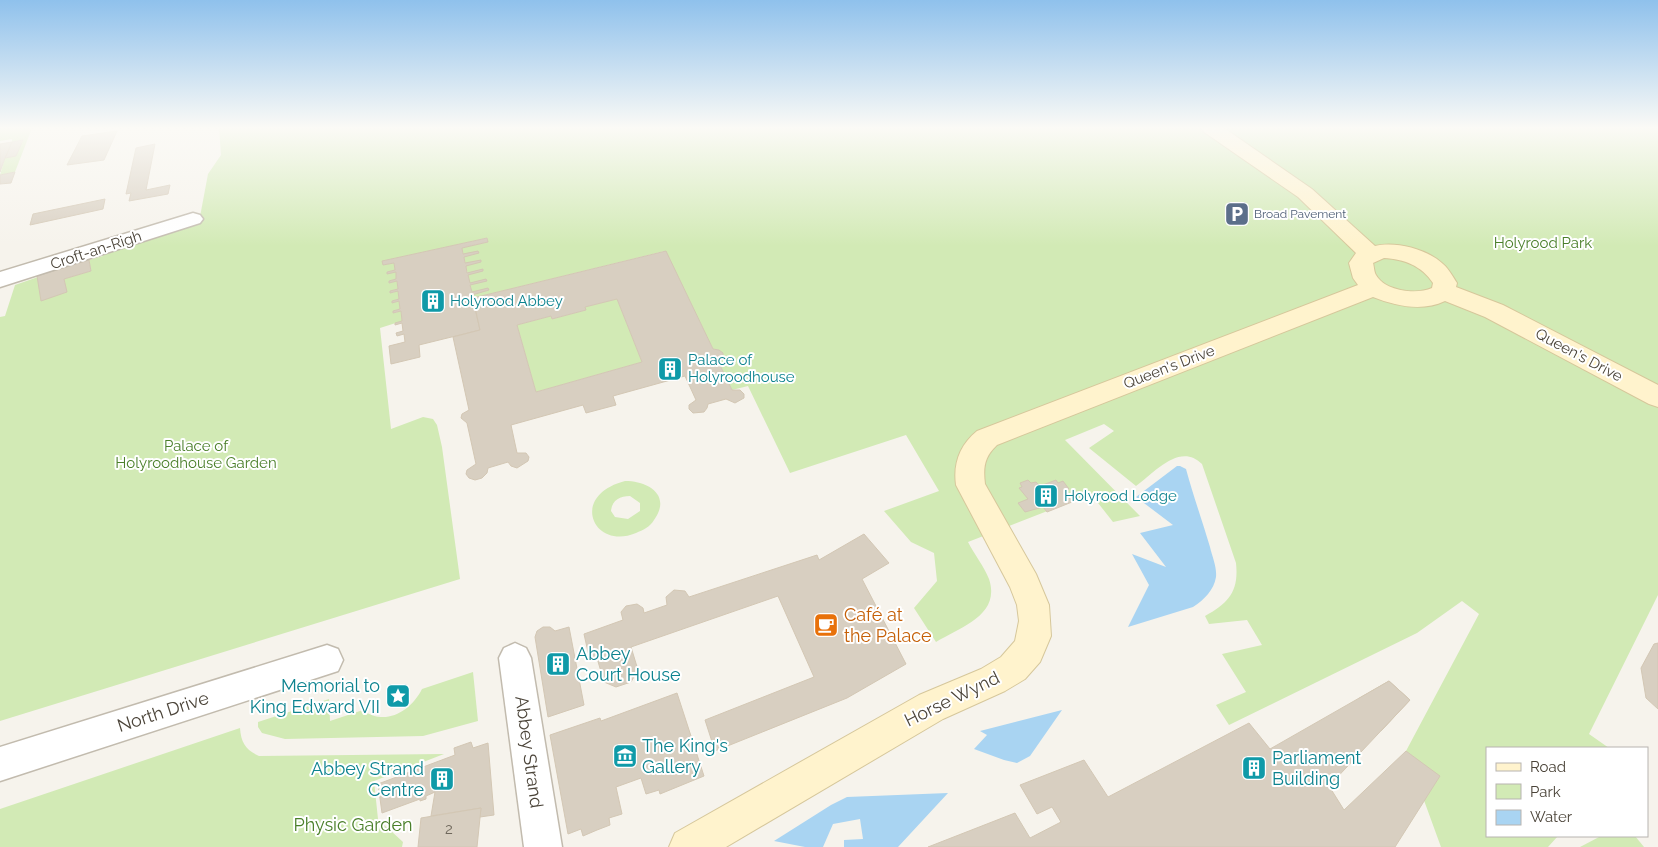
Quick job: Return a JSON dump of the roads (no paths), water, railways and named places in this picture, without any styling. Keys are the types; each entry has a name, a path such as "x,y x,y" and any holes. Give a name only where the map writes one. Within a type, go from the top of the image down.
{"street":[{"path":"1268,168 1305,193 1370,254"},
{"name":"Croft-an-Righ","path":"0,280 193,219"},
{"path":"1390,251 1406,254 1421,260 1439,273 1444,282 1443,291 1429,300 1397,297 1374,287 1364,277 1360,268 1362,260 1370,254 1390,251"},
{"name":"Queen's Drive","path":"970,458 974,450 987,438 1374,287"},
{"name":"Queen's Drive","path":"1443,291 1494,311 1658,397"},
{"name":"Horse Wynd","path":"689,847 931,707 993,680 1013,668 1028,651 1034,636 1036,621 1033,605 1025,584 972,485 969,474 970,458"},
{"name":"Abbey Strand","path":"515,658 543,847"},
{"name":"North Drive","path":"0,764 327,660"}],"water":[{"path":"1177,466 1186,469 1214,562 1215,582 1208,594 1193,607 1128,627 1149,585 1132,554 1166,567 1140,533 1173,525 1136,497"},
{"path":"1062,710 1030,756 1017,763 974,749 987,735 980,731"},
{"path":"948,793 898,847 844,847 844,840 863,839 860,819 833,824 823,847 805,847 774,841 847,797"}],"place":[{"name":"Broad Pavement","path":"1237,214"},
{"name":"Holyrood Abbey","path":"433,301"},
{"name":"Palace of Holyroodhouse","path":"670,369"},
{"name":"Holyrood Lodge","path":"1046,496"},
{"name":"Café at the Palace","path":"826,625"},
{"name":"Abbey Court House","path":"558,664"},
{"name":"Memorial to King Edward VII","path":"398,696"},
{"name":"The King's Gallery","path":"625,756"},
{"name":"Parliament Building","path":"1254,768"},
{"name":"Abbey Strand Centre","path":"442,779"}],"park label":[{"name":"Holyrood Park","path":"1543,243"},
{"name":"Palace of Holyroodhouse Garden","path":"196,454"},
{"name":"Physic Garden","path":"353,825"}]}
